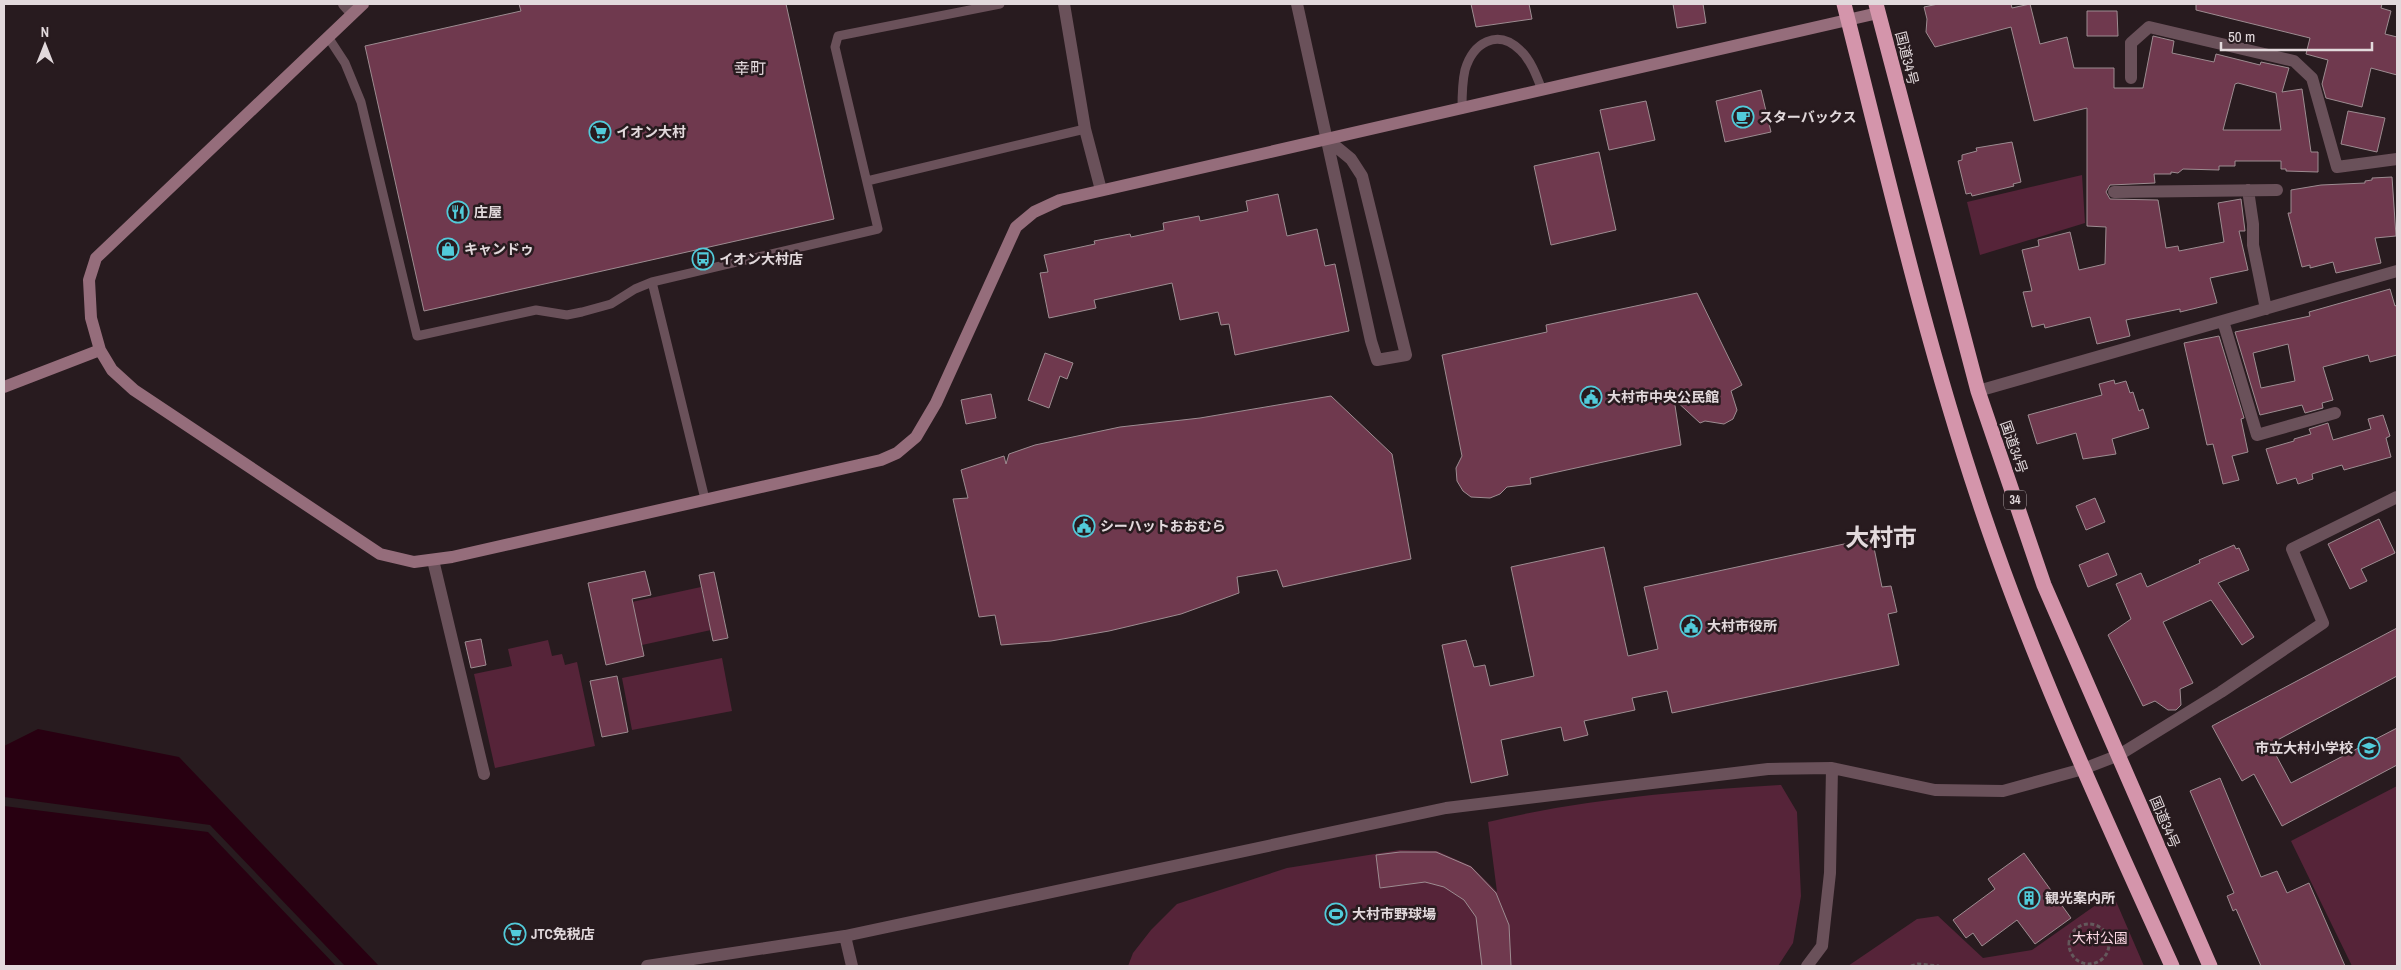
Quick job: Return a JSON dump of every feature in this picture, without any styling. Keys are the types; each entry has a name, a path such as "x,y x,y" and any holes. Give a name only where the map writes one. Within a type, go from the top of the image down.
{"highway":[{"path":"1844,4 1911,274 1946,398 2006,579 2083,770 2172,966"},
{"name":"国道34号","path":"1877,8 1978,391 2044,585 2210,966"}],"street":[{"path":"344,4 352,13"},
{"path":"362,4 96,258 89,280 91,318 100,350 112,370 134,390 380,554 414,562 433,560 881,460 897,453 916,437 936,403 1016,228 1034,212 1060,200 1848,20 1877,8"},
{"path":"1064,4 1086,129 1101,190"},
{"path":"1297,4 1371,341 1377,360 1406,355 1362,176 1351,159 1328,140"},
{"path":"2131,78 2131,43 2148,27 2294,62 2312,78 2337,167 2397,159"},
{"path":"2248,190 2253,224 2253,245 2266,309"},
{"path":"2114,192 2277,190"},
{"path":"1978,391 2397,272"},
{"path":"2223,321 2257,435 2335,413"},
{"path":"4,387 100,350"},
{"path":"647,966 846,936 1446,808 1768,769 1832,768 1935,790 2002,791 2083,770 2119,755 2221,692 2324,623 2292,549 2397,496"},
{"path":"433,560 484,774"},
{"path":"1807,966 1822,946 1830,873 1832,768"},
{"path":"846,936 852,966"}],"lane":[{"path":"328,37 345,63 361,102 417,336 536,310 567,315 582,312 611,304 635,289 652,282 878,229 835,47 838,36 1000,4"},
{"path":"1462,109 1466,69 1473,54 1484,42 1493,38 1506,41 1520,50 1530,64 1542,90"},
{"path":"866,181 1086,129"},
{"path":"652,282 706,499"}],"path":[{"path":"2085,924 2096,925 2105,930 2108,941 2108,953 2102,962 2093,965 2083,965 2072,957 2069,946 2070,936 2076,927 2085,924"},
{"path":"1911,966 1933,964 1940,966"}],"green space":[{"path":"2082,175 2085,223 1980,255 1967,202"},
{"path":"701,587 711,630 642,645 632,602"},
{"path":"548,640 552,656 562,654 565,665 577,662 595,746 495,768 474,674 512,666 508,649"},
{"path":"722,658 732,711 632,730 622,678"},
{"path":"1781,785 1797,812 1801,896 1793,943 1778,966 1128,966 1133,953 1151,930 1177,904 1287,868 1400,850 1437,851 1471,866 1497,892 1488,822 1561,807 1634,797"},
{"path":"2397,786 2397,966 2352,966 2291,841"},
{"name":"大村公園","path":"2115,899 2144,966 1848,966 1917,919 1938,916 1983,958 2032,950 2103,900"}],"shaded area":[{"path":"38,729 179,757 379,966 4,966 4,746"}],"pier":[{"path":"4,797 210,825 345,966 336,966 208,832 4,806"}],"building":[{"name":"イオン大村","path":"519,4 786,4 834,219 424,311 365,46 521,11"},
{"path":"1471,4 1529,4 1532,19 1476,27"},
{"path":"1673,4 1703,4 1706,23 1677,28"},
{"path":"1938,4 2011,4 2012,8 2030,4 2040,44 2067,37 2074,68 2114,68 2114,88 2143,88 2153,36 2174,41 2172,53 2214,62 2216,54 2260,65 2261,62 2289,68 2282,92 2302,89 2311,152 2318,152 2318,172 2286,171 2286,169 2281,169 2281,161 2235,161 2235,166 2219,166 2219,170 2183,169 2178,173 2154,174 2155,183 2110,185 2106,192 2110,199 2158,200 2166,248 2178,246 2179,251 2224,242 2218,203 2241,199 2245,231 2239,231 2248,270 2210,278 2217,303 2180,312 2180,309 2126,320 2130,336 2097,344 2090,317 2045,328 2044,324 2032,327 2023,292 2032,291 2022,250 2039,246 2038,240 2070,232 2079,270 2105,264 2106,227 2087,226 2087,108 2034,121 2011,27 1935,47 1926,32 1927,19 1924,7","holes":["2238,83 2276,93 2281,130 2223,130 2235,84"]},
{"path":"2196,4 2382,4 2381,8 2391,11 2385,34 2397,37 2397,75 2371,68 2362,107 2326,98 2322,84 2328,60 2306,54 2310,38 2196,10"},
{"path":"2087,11 2117,11 2118,36 2087,36"},
{"name":"スターバックス","path":"1761,90 1771,132 1725,142 1716,101"},
{"path":"1646,101 1655,140 1609,150 1600,110"},
{"path":"2348,111 2385,118 2377,152 2341,144"},
{"path":"2012,142 2021,182 2013,184 2014,186 1972,196 1971,193 1966,194 1958,161 1962,160 1962,155 1977,151 1976,148"},
{"path":"1599,152 1616,230 1551,245 1534,166"},
{"path":"2392,177 2396,236 2375,238 2381,263 2336,273 2333,262 2310,268 2310,265 2302,267 2288,213 2291,213 2291,190 2321,185 2365,183 2365,181 2372,180 2372,178"},
{"path":"1278,194 1287,236 1317,229 1325,266 1335,264 1349,331 1235,355 1229,324 1221,325 1218,312 1180,320 1172,283 1094,300 1096,308 1049,318 1040,273 1048,272 1044,255 1095,244 1094,241 1130,234 1131,237 1164,230 1163,223 1199,216 1200,221 1248,211 1246,201"},
{"path":"2390,289 2395,306 2397,305 2397,355 2370,362 2368,355 2323,367 2333,400 2322,403 2323,408 2305,413 2302,405 2260,415 2235,332 2310,316 2309,312","holes":["2288,344 2295,381 2261,388 2253,353"]},
{"name":"大村市中央公民館","path":"1697,293 1742,385 1731,391 1737,410 1733,419 1724,424 1705,421 1700,423 1674,399 1681,445 1530,478 1531,484 1507,487 1500,494 1490,498 1471,497 1463,491 1457,481 1456,468 1462,456 1442,355 1547,332 1546,325"},
{"path":"2219,336 2244,418 2241,419 2248,452 2232,456 2239,480 2223,484 2213,444 2207,445 2184,343"},
{"path":"1045,353 1073,363 1067,379 1060,376 1049,408 1028,400"},
{"path":"2114,380 2115,384 2126,381 2130,393 2133,392 2139,411 2143,409 2149,428 2112,439 2116,454 2083,459 2076,433 2037,444 2028,415 2102,395 2099,384"},
{"path":"991,394 996,418 966,424 961,400"},
{"path":"1331,396 1392,454 1411,559 1283,587 1277,570 1237,577 1239,593 1181,614 1109,631 1051,641 1001,645 995,615 979,617 953,499 968,498 961,470 1004,456 1006,464 1009,454 1035,445 1120,427 1200,418"},
{"path":"2383,415 2390,436 2386,438 2391,457 2344,470 2342,465 2312,474 2313,479 2298,484 2296,478 2277,484 2266,449 2311,434 2309,429 2328,423 2333,440 2371,429 2368,419"},
{"path":"2095,498 2105,522 2086,530 2076,506"},
{"path":"2379,519 2395,553 2361,569 2367,581 2350,589 2328,544"},
{"path":"1872,538 1882,587 1891,586 1897,612 1888,614 1899,665 1672,713 1667,691 1632,698 1635,710 1584,721 1588,735 1564,741 1561,727 1501,740 1508,775 1471,783 1442,645 1466,640 1474,667 1485,665 1490,686 1534,676 1511,567 1604,547 1628,656 1658,649 1644,587"},
{"path":"2234,545 2236,549 2239,548 2249,570 2218,583 2254,637 2242,645 2211,600 2163,622 2193,683 2180,689 2181,705 2176,710 2168,710 2155,701 2143,706 2108,635 2131,619 2116,584 2141,573 2147,587 2200,563 2199,560"},
{"path":"2108,553 2117,575 2088,587 2079,565"},
{"path":"645,571 651,595 632,599 644,656 606,665 588,583"},
{"path":"714,572 728,638 713,641 699,575"},
{"path":"2397,628 2397,676 2270,744 2291,783 2397,728 2397,765 2282,826 2254,774 2242,781 2212,726"},
{"path":"481,639 486,665 471,668 465,642"},
{"path":"617,676 628,732 602,737 590,681"},
{"path":"2220,778 2261,877 2277,871 2287,893 2309,883 2345,966 2261,966 2236,909 2233,911 2227,896 2234,893 2190,791"},
{"path":"1400,852 1436,852 1471,867 1496,893 1509,925 1511,966 1482,966 1476,917 1464,900 1444,887 1425,882 1380,888 1376,855"},
{"name":"観光案内所","path":"2024,853 2071,918 2035,944 2017,920 1982,946 1973,933 1966,938 1953,920 1995,889 1988,879"}],"place":[{"name":"スターバックス","path":"1743,117"},
{"name":"イオン大村","path":"600,132"},
{"name":"庄屋","path":"458,212"},
{"name":"キャンドゥ","path":"448,249"},
{"name":"イオン大村店","path":"703,259"},
{"name":"大村市中央公民館","path":"1591,397"},
{"name":"シーハットおおむら","path":"1084,526"},
{"name":"大村市役所","path":"1691,626"},
{"name":"市立大村小学校","path":"2369,748"},
{"name":"観光案内所","path":"2029,898"},
{"name":"大村市野球場","path":"1336,914"},
{"name":"JTC免税店","path":"515,934"}],"district":[{"name":"幸町","path":"750,68"},
{"name":"大村市","path":"1881,537"}]}
